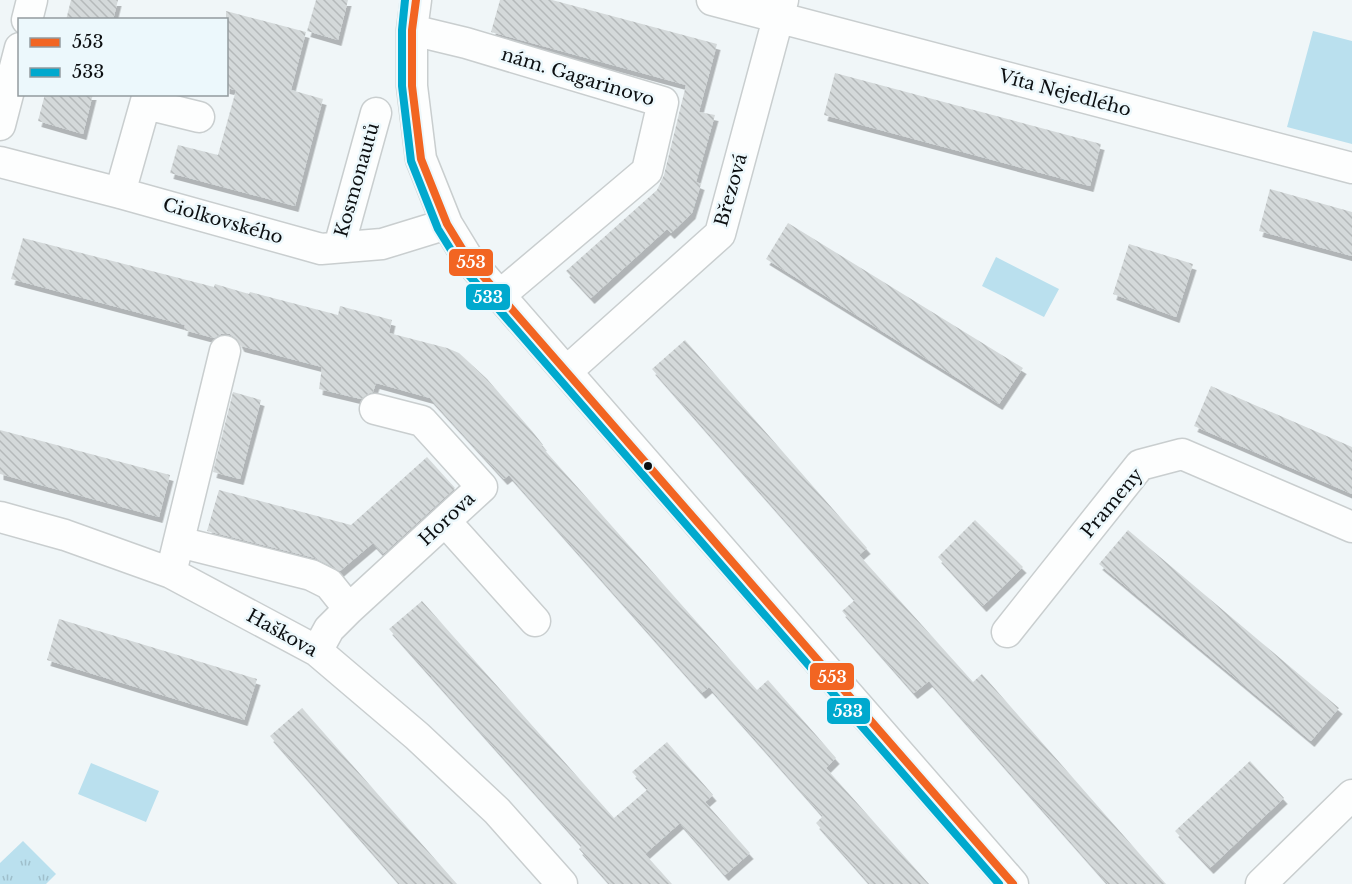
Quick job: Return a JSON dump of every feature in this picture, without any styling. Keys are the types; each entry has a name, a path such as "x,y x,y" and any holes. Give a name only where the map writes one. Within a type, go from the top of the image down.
{"street":[{"path":"28,18 32,0"},
{"path":"416,0 412,30 412,86 422,159 447,224 470,260 1013,884"},
{"path":"712,0 781,9"},
{"name":"Víta Nejedlého","path":"781,9 1352,168"},
{"name":"Březová","path":"567,371 720,234 781,9"},
{"name":"nám. Gagarinovo","path":"412,30 466,43 663,102 647,171 499,296"},
{"path":"0,125 18,56"},
{"path":"120,193 147,99 199,117"},
{"name":"Kosmonautů","path":"339,247 376,112"},
{"name":"Ciolkovského","path":"0,162 321,249 382,244 447,224"},
{"path":"171,573 225,351"},
{"name":"Horova","path":"317,651 329,629 349,609 482,487 422,421 375,409"},
{"name":"Prameny","path":"1007,632 1140,465 1182,454 1352,527"},
{"name":"Haškova","path":"0,517 65,535 171,573 317,651 417,736 497,811 562,884"},
{"path":"445,521 535,621"},
{"path":"179,542 311,575 329,584 349,609"},
{"path":"1261,884 1352,795"}],"green space":[{"path":"1313,31 1352,41 1352,144 1287,127"},
{"path":"996,257 1059,289 1044,317 982,286"},
{"path":"91,763 159,791 146,822 78,794"},
{"path":"23,841 56,874 46,884 0,884 0,863"}],"building":[{"path":"71,0 118,0 114,18 66,18"},
{"path":"316,0 348,0 338,40 307,31"},
{"path":"500,0 552,0 717,44 699,112 715,115 696,182 701,184 692,213 671,233 667,229 591,298 566,271 657,190 664,175 686,85 491,32"},
{"path":"226,11 306,32 291,90 323,99 295,206 170,173 178,145 218,155 236,90 228,88 228,18 226,18"},
{"path":"835,73 1101,144 1090,186 824,115"},
{"path":"44,96 92,96 83,134 38,121"},
{"path":"1270,189 1352,212 1352,256 1259,231"},
{"path":"788,223 1023,368 999,404 766,259"},
{"path":"23,238 214,287 215,284 338,315 340,306 392,320 389,333 459,353 487,379 532,431 543,445 541,446 757,690 768,680 836,758 826,768 929,884 870,884 816,823 823,816 709,687 702,693 509,475 504,479 430,398 376,383 373,392 361,399 319,389 322,367 241,346 230,334 221,334 214,338 184,330 185,325 11,279"},
{"path":"1129,244 1193,264 1176,317 1113,294"},
{"path":"685,340 867,548 859,555 973,682 982,674 1166,884 1108,884 929,681 914,693 842,611 855,600 652,369"},
{"path":"1211,386 1352,447 1352,494 1194,426"},
{"path":"233,392 261,400 240,479 213,472"},
{"path":"0,430 170,475 159,517 0,474"},
{"path":"427,457 455,488 383,554 373,543 340,571 315,558 207,531 219,490 351,525"},
{"path":"975,520 1023,567 983,606 938,557"},
{"path":"1128,530 1339,708 1311,741 1099,564"},
{"path":"422,601 614,818 648,789 632,772 667,742 713,795 705,802 750,853 725,875 680,823 645,854 672,884 610,884 579,849 582,846 389,629"},
{"path":"59,619 257,679 244,720 47,660"},
{"path":"302,708 457,884 400,884 270,736"},
{"path":"1250,761 1284,798 1210,868 1175,831"}],"transit line":[{"name":"533","path":"405,0 402,30 402,86 411,161 438,229 461,266 999,884"},
{"name":"553","path":"416,0 412,30 412,86 421,159 447,224 469,260 1013,884"}]}
